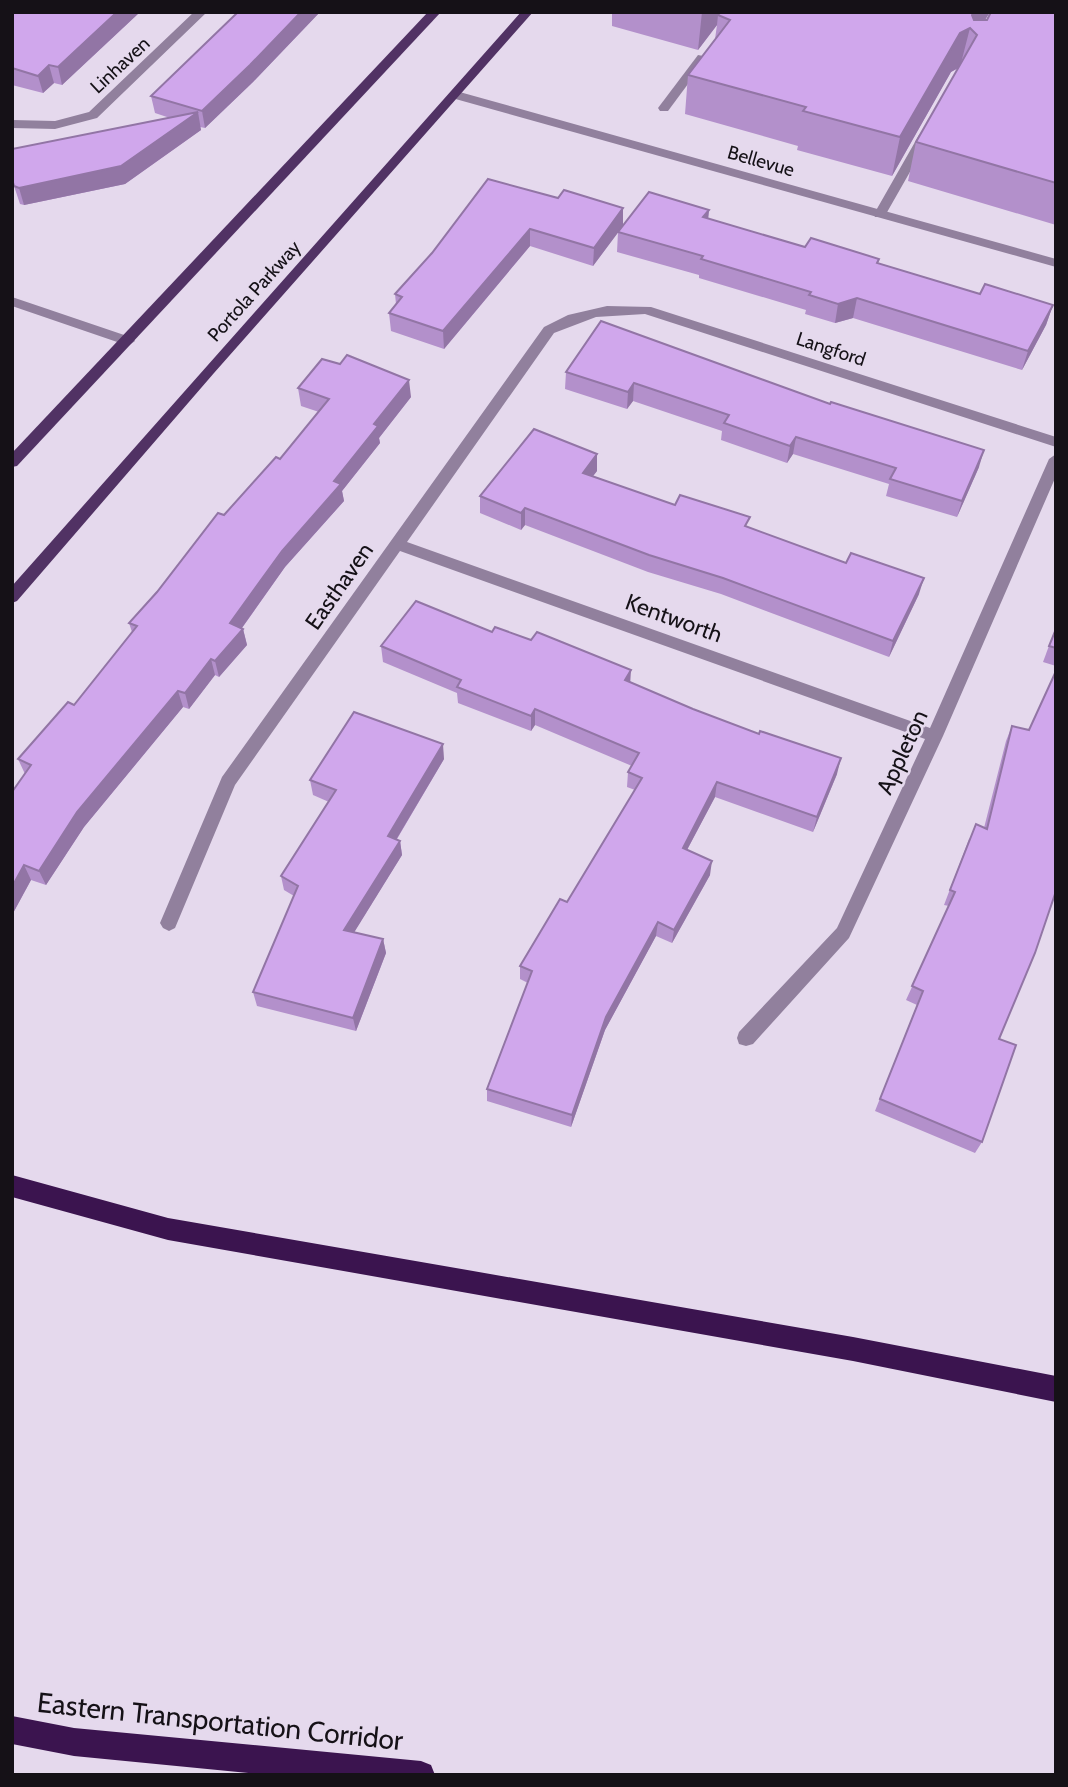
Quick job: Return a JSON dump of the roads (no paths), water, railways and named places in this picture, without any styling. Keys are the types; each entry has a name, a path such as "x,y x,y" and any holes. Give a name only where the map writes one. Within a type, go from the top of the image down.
{"highway":[{"path":"12,1186 168,1229 853,1349 1056,1389"},
{"name":"Eastern Transportation Corridor","path":"12,1730 74,1742 421,1775"}],"main road":[{"path":"12,462 435,12"},
{"name":"Portola Parkway","path":"12,597 209,370 527,12"}],"street":[{"name":"Linhaven","path":"12,124 55,125 93,115 201,12"},
{"path":"664,108 712,44"},
{"name":"Bellevue","path":"456,95 1056,263"},
{"path":"880,214 933,120"},
{"path":"12,302 128,341"},
{"name":"Langford","path":"592,311 618,308 646,310 1056,442"},
{"name":"Easthaven","path":"169,923 228,782 549,330 569,318 592,311"},
{"name":"Appleton","path":"746,1038 843,933 935,736 1056,459"},
{"name":"Kentworth","path":"397,544 935,736"}]}
